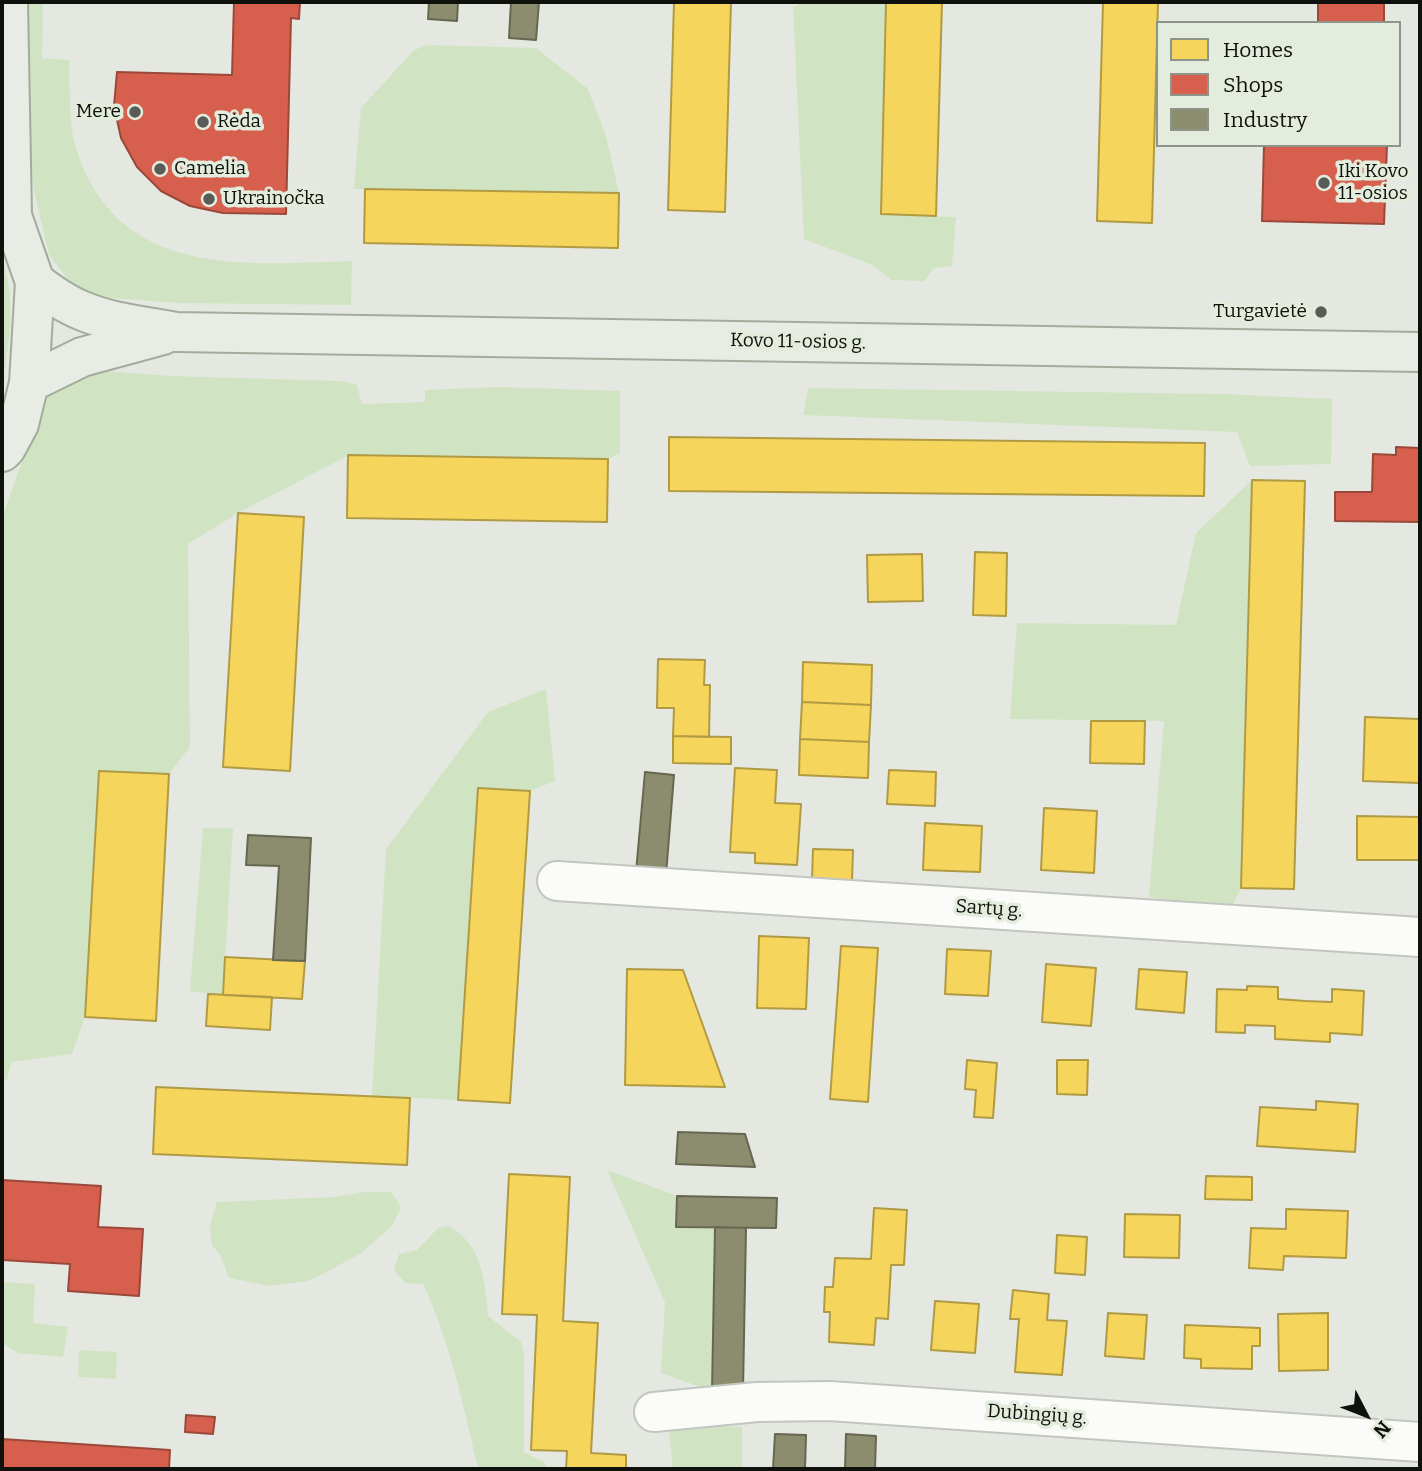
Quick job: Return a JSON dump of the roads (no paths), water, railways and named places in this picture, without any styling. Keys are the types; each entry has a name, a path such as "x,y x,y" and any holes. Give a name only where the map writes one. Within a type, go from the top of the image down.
{"main road":[{"path":"3,454 19,424 29,383 35,282 7,213 8,2"},
{"name":"Kovo 11-osios g.","path":"35,282 61,301 85,312 107,319 176,332 1420,352"},
{"name":"Kovo 11-osios g.","path":"29,383 82,357 176,332"}],"street":[{"name":"Sartų g.","path":"557,881 1420,937"},
{"name":"Dubingių g.","path":"654,1412 757,1402 830,1401 1420,1441"},
{"path":"1419,1469 1420,1458"}],"place":[{"name":"Mere","path":"135,112"},
{"name":"Rėda","path":"203,122"},
{"name":"Camelia","path":"160,169"},
{"name":"Iki Kovo 11-osios","path":"1324,183"},
{"name":"Ukrainočka","path":"209,199"},
{"name":"Turgavietė","path":"1321,312"}]}
